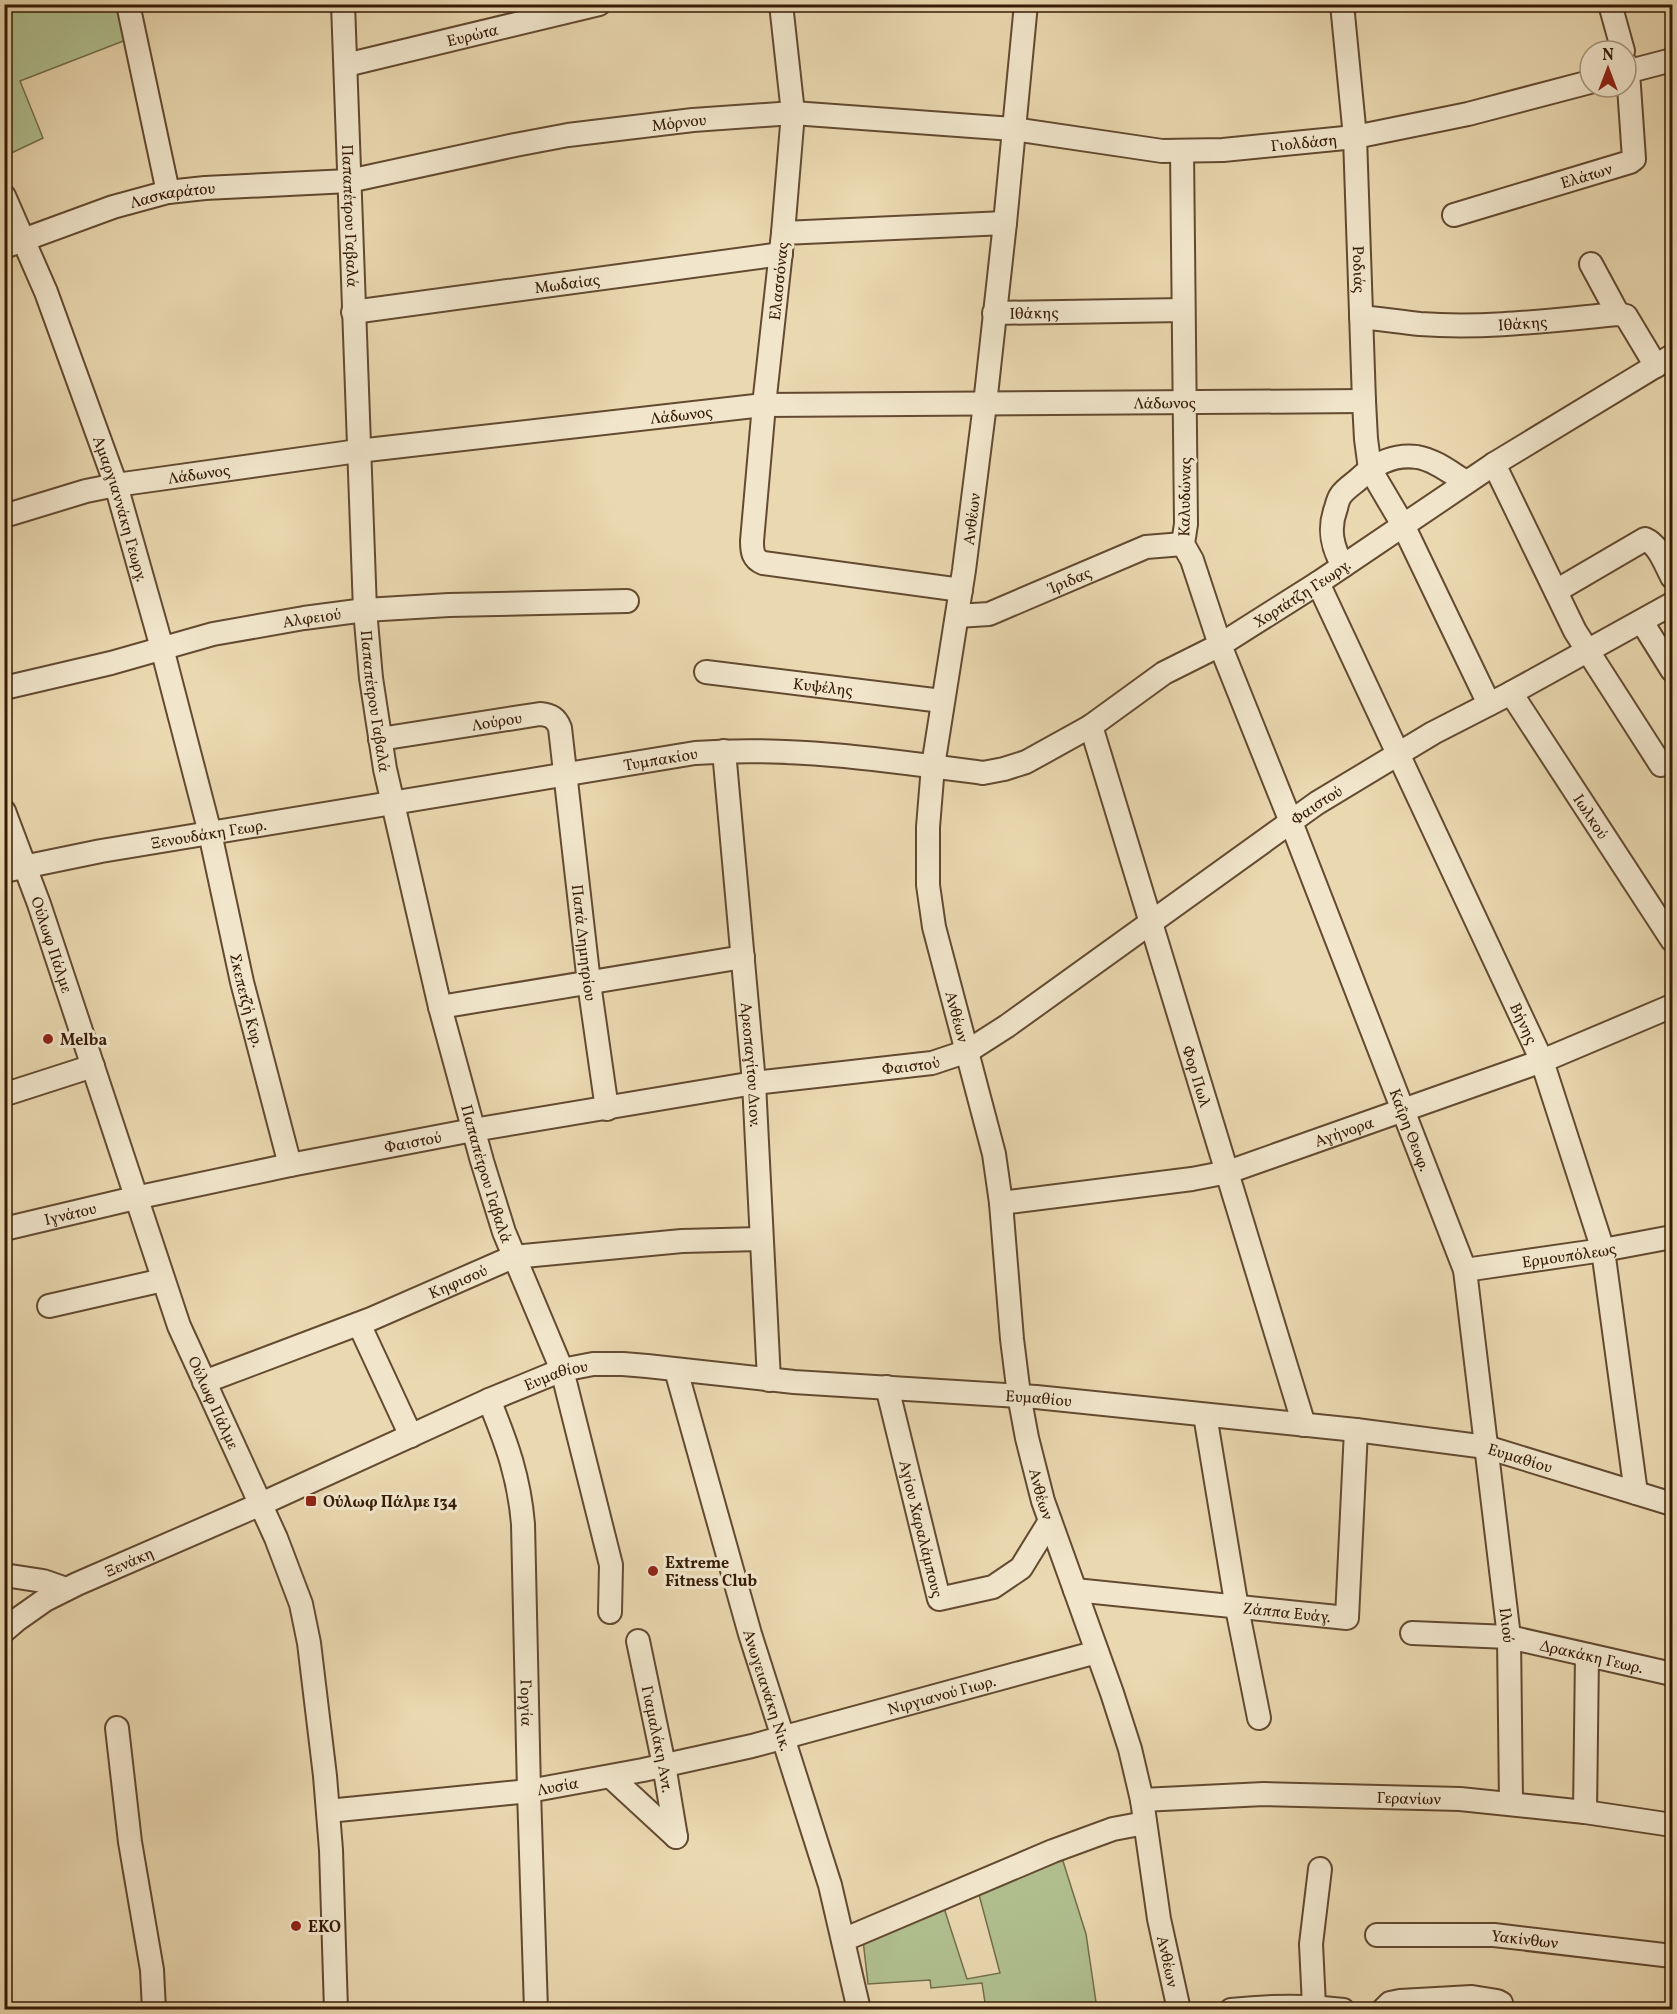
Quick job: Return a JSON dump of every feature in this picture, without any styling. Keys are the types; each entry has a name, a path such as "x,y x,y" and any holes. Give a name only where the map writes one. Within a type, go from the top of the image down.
{"street":[{"path":"128,4 168,192"},
{"name":"Παπαπέτρου Γαβαλά","path":"343,4 365,610 371,678 380,739 392,803 440,1007 497,1210 513,1257 562,1370 611,1565 610,1612"},
{"name":"Ευρώτα","path":"346,65 598,4"},
{"name":"Ελασσόνας","path":"782,4 793,113 752,541 754,557 763,563 961,590"},
{"name":"Ανθέων","path":"1026,4 985,404 961,590 933,766 928,827 928,885 937,938 992,1145 1001,1203 1012,1340 1019,1395 1035,1470 1050,1521 1122,1722 1142,1800 1158,1908 1179,2010"},
{"name":"Ροδιάς","path":"1342,4 1355,138 1366,440 1370,469 1403,525"},
{"path":"1611,4 1620,39"},
{"path":"1638,64 1672,60"},
{"name":"Γιολδάση","path":"1013,129 1132,147 1182,151 1239,149 1355,138 1468,114 1578,85"},
{"name":"Ελάτων","path":"1454,215 1630,162 1634,159 1629,99"},
{"name":"Μόρνου","path":"349,181 568,135 731,116 793,113 1013,129"},
{"name":"Καλυδώνας","path":"1182,151 1186,524 1183,544 1192,560 1220,645 1291,822"},
{"name":"Λασκαράτου","path":"14,244 113,207 168,192 349,181"},
{"name":"Αμαργιαννάκη Γεωργ.","path":"4,196 14,244 46,292 116,485 162,648 210,833"},
{"name":"Μωδαίας","path":"353,312 782,244 1005,223"},
{"path":"1591,264 1618,314 1626,316 1664,361"},
{"name":"Ιθάκης","path":"994,313 1183,310"},
{"name":"Ιθάκης","path":"1361,317 1422,324 1471,324 1528,323 1618,314"},
{"name":"Χορτάτζη Γεωργ.","path":"933,766 983,773 1004,769 1026,762 1091,726 1164,673 1220,645 1318,583 1494,464 1664,361"},
{"name":"Λάδωνος","path":"4,516 86,490 116,485 358,451 764,405 1364,401"},
{"path":"1342,566 1334,551 1331,535 1332,518 1340,496 1370,469 1400,457 1418,457 1440,466 1466,483"},
{"path":"1494,464 1575,631 1661,765"},
{"path":"1403,525 1489,704"},
{"path":"1556,591 1645,539 1657,548 1672,577"},
{"name":"Ίριδας","path":"957,616 989,614 1146,547 1183,544"},
{"name":"Βήνης","path":"1318,583 1542,1061 1603,1250 1636,1493"},
{"name":"Αλφειού","path":"4,688 111,663 187,640 249,627 365,610 449,605 627,601"},
{"name":"Φαιστού","path":"135,1198 290,1165 474,1130 754,1083 919,1065 968,1051 1007,1026 1317,803 1433,733 1511,693 1672,604"},
{"path":"1642,622 1672,670"},
{"name":"Κυψέλης","path":"706,672 942,701"},
{"name":"Ιωλκού","path":"1511,693 1672,940"},
{"name":"Λούρου","path":"380,739 540,714 549,715 556,720 560,728 566,776"},
{"name":"Φορ Πωλ","path":"1091,726 1149,923 1228,1172 1304,1425"},
{"name":"Τυμπακίου","path":"392,803 664,758 724,751 830,755 933,766"},
{"name":"Αρεοπαγίτου Διον.","path":"724,751 754,1083 769,1380"},
{"name":"Παπά Δημητρίου","path":"566,776 589,983 607,1109"},
{"name":"Ξενουδάκη Γεωρ.","path":"15,869 210,833 392,803"},
{"name":"Ούλωφ Πάλμε","path":"4,811 15,869 93,1066 135,1198 188,1349 261,1504 292,1580 306,1624 322,1741 328,1812 336,2010"},
{"name":"Καΐρη Θεοφ.","path":"1291,822 1465,1270 1486,1447"},
{"name":"Σκεπετζή Κυρ.","path":"210,833 242,982 290,1165"},
{"path":"440,1007 743,957"},
{"name":"Αγήνορα","path":"1001,1203 1192,1179 1228,1172 1542,1061 1672,1006"},
{"path":"6,1094 93,1066"},
{"name":"Ιγνάτου","path":"4,1229 135,1198"},
{"name":"Ερμουπόλεως","path":"1465,1270 1603,1250 1672,1237"},
{"name":"Κηφισού","path":"204,1382 359,1324 513,1257 682,1241 761,1239"},
{"path":"49,1306 163,1280"},
{"path":"359,1324 411,1436"},
{"name":"Ευμαθίου","path":"261,1504 489,1400 562,1370 593,1364 623,1364 769,1380 1019,1395 1356,1430 1486,1447 1672,1504"},
{"name":"Ανωγειανάκη Νικ.","path":"676,1370 750,1634 830,1885 859,2010"},
{"name":"Αγίου Χαραλάμπους","path":"887,1386 939,1599 993,1587 1021,1568 1050,1521"},
{"name":"Γοργία","path":"489,1400 514,1466 522,1511 536,2010"},
{"path":"1205,1415 1237,1608 1259,1718"},
{"name":"Ζάππα Ευάγ.","path":"1076,1590 1347,1618 1356,1430"},
{"name":"Ιλιού","path":"1486,1447 1509,1637 1510,1803"},
{"name":"Ξενάκη","path":"4,1631 38,1605 66,1589 261,1504"},
{"path":"4,1575 56,1584 66,1589"},
{"name":"Δρακάκη Γεωρ.","path":"1412,1633 1509,1637 1672,1674"},
{"name":"Γιαμαλάκη Αντ.","path":"611,1777 676,1837 638,1641"},
{"name":"Νιργιανού Γιωρ.","path":"783,1736 1097,1652"},
{"path":"1585,1812 1587,1655"},
{"path":"117,1728 128,1832 152,1970 154,2010"},
{"name":"Λυσία","path":"328,1812 529,1791 664,1766 752,1746 783,1736"},
{"name":"Γερανίων","path":"1142,1800 1263,1794 1384,1796 1510,1803 1672,1825"},
{"path":"843,1941 1053,1851 1113,1829 1145,1822"},
{"path":"1314,2006 1311,1944 1320,1869"},
{"name":"Υακίνθων","path":"1377,1935 1494,1935 1672,1956"},
{"path":"1383,2010 1386,2004 1400,2001 1472,1997 1497,2001 1501,2003 1500,2010"},
{"path":"1231,2010 1314,2006 1343,2010"}],"green space":[{"path":"23,4 119,5 126,40 20,81 43,138 5,156 4,9"},
{"path":"1062,1858 1086,1934 1097,2009 986,2009 982,1983 931,1988 930,1980 868,1984 863,1940 944,1908 967,1979 1000,1973 978,1891"}],"place":[{"name":"Melba","path":"48,1039"},
{"name":"Ούλωφ Πάλμε 134","path":"311,1501"},
{"name":"Extreme Fitness Club","path":"653,1571"},
{"name":"EKO","path":"296,1926"}]}
